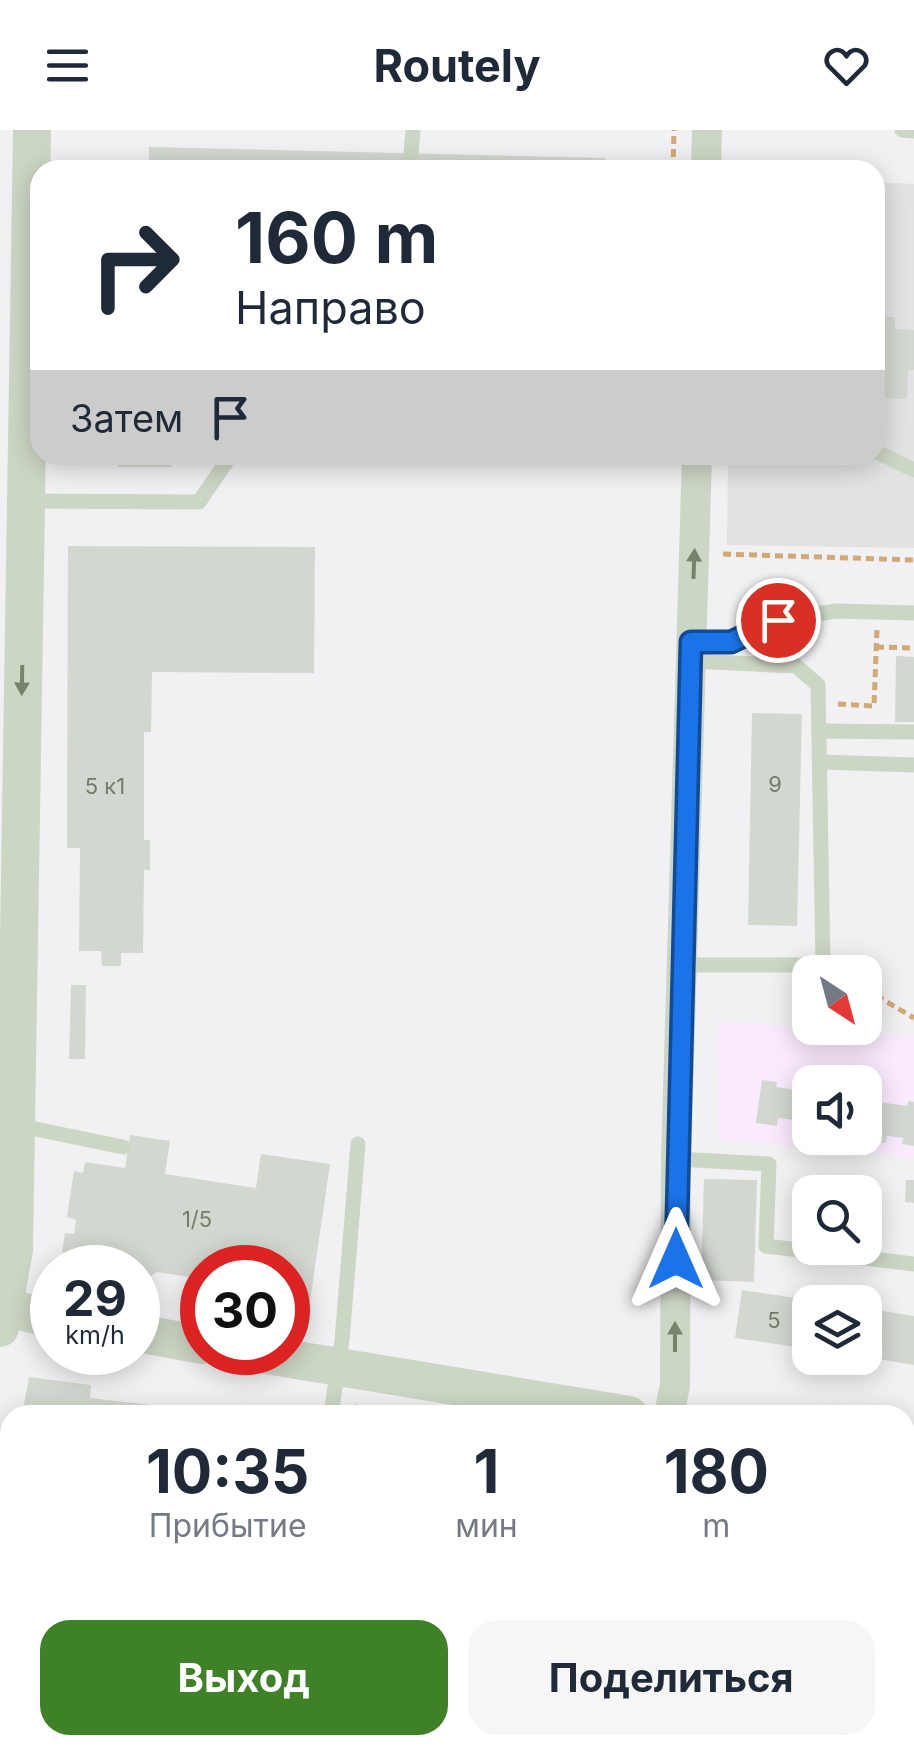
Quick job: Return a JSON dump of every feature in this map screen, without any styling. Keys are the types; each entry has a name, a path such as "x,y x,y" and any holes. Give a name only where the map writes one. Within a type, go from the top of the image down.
{"street":[{"path":"32,130 33,160"},
{"path":"706,160 707,130"},
{"path":"30,390 24,501 14,1250 2,1313 30,1316"},
{"path":"671,1405 697,465"},
{"path":"310,1363 566,1405"}],"lane":[{"path":"412,152 413,130"},
{"path":"902,130 914,130"},
{"path":"885,456 914,470"},
{"path":"24,501 199,502 224,465"},
{"path":"691,652 731,642 778,620 836,611 914,613"},
{"path":"682,965 823,965 818,685 796,666 691,652"},
{"path":"820,731 914,732"},
{"path":"821,762 914,764"},
{"path":"16,1125 123,1148"},
{"path":"332,1405 358,1144"},
{"path":"676,1159 769,1164 766,1246 914,1264"}],"path":[{"path":"673,160 674,130"},
{"path":"694,554 914,560"},
{"path":"820,704 874,706 878,612"},
{"path":"876,647 914,648"},
{"path":"882,999 914,1018"}],"shaded area":[{"path":"885,183 914,184 914,548 727,545 728,465 885,465"},
{"path":"719,1021 792,1026 792,1045 882,1045 882,1033 914,1035 914,1157 882,1154 882,1065 792,1065 792,1146 718,1139"}],"building":[{"path":"149,147 605,158 605,160 149,160"},
{"path":"885,317 895,317 895,329 914,330 914,370 908,370 907,399 885,398"},
{"path":"118,465 172,465 172,467"},
{"path":"68,546 315,547 314,673 152,672 151,732 144,732 144,840 150,840 150,870 144,870 143,953 121,953 121,966 102,966 101,951 79,951 80,848 67,848"},
{"path":"896,656 914,657 914,722 895,722"},
{"path":"752,713 802,714 797,926 748,925"},
{"path":"71,985 86,985 85,1059 69,1059"},
{"path":"762,1080 792,1089 792,1120 778,1118 777,1126 756,1123"},
{"path":"908,1101 914,1102 914,1146 902,1144 903,1138 887,1136 886,1143 882,1142 882,1102 907,1106"},
{"path":"130,1135 170,1141 165,1174 256,1188 261,1154 330,1164 310,1301 310,1245 180,1245 180,1276 160,1272 160,1245 63,1245 65,1233 74,1234 76,1220 67,1217 74,1171 83,1173 85,1162 125,1168"},
{"path":"704,1179 757,1180 754,1282 701,1280"},
{"path":"906,1180 914,1180 914,1203 905,1202"},
{"path":"742,1290 792,1297 792,1346 735,1338"},
{"path":"882,1311 914,1316 914,1365 882,1360"},
{"path":"29,1377 91,1385 90,1398 151,1405 24,1405"}],"route":[{"path":"676,1259 691,642 731,642 778,620"}]}
